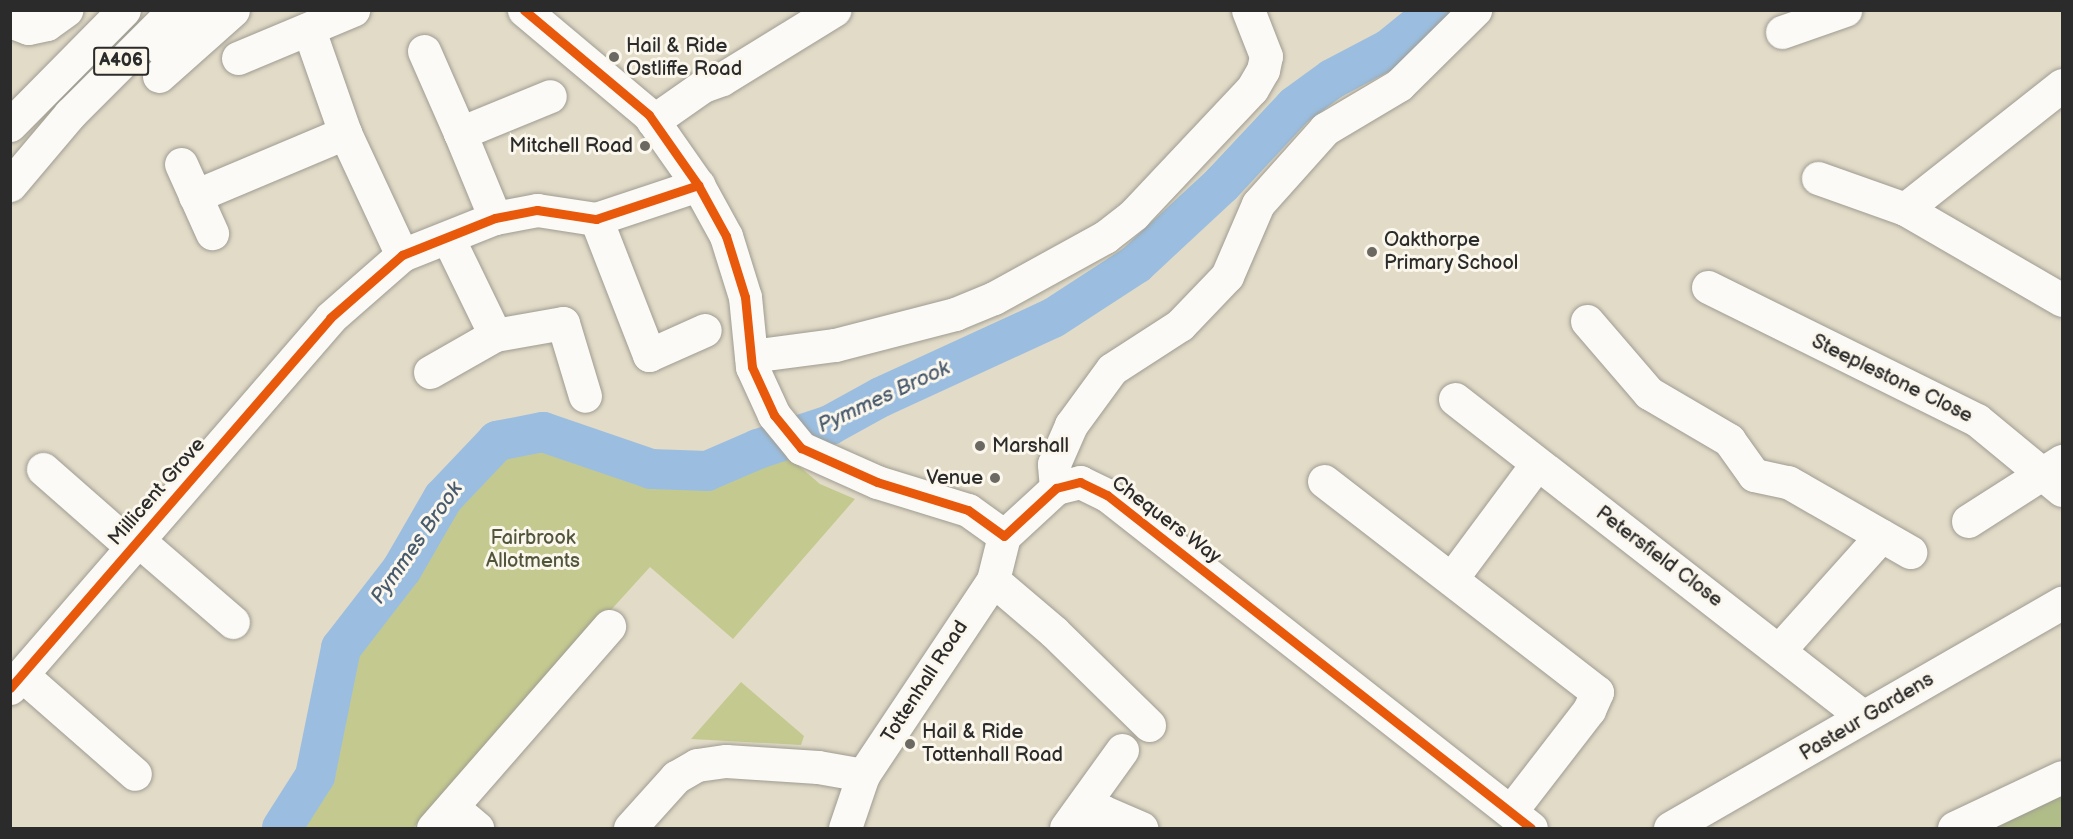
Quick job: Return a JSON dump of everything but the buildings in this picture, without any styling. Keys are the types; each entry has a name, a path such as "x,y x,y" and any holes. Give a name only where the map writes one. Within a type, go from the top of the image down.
{"main road":[{"path":"19,25 47,24 66,10"},
{"name":"A406","path":"10,125 123,10"},
{"name":"A406","path":"10,185 70,114 174,10"},
{"name":"A406","path":"70,114 159,50 204,10"},
{"path":"159,76 233,10"},
{"path":"238,58 352,10"},
{"path":"653,121 703,86 722,79 834,10"},
{"path":"751,356 836,345 955,314 994,298 1105,237 1134,214 1252,89 1263,70 1266,56 1248,10"},
{"path":"536,14 653,121 698,185 729,246 745,297 751,356 774,415 801,448 877,482 968,510 1004,536 1056,488 1054,464 1071,425 1112,369 1180,325 1227,276 1258,204 1325,129 1400,85 1475,10"},
{"path":"1782,32 1845,10"},
{"path":"309,30 345,133 402,255 495,218 537,210 596,219 698,185"},
{"path":"424,51 495,218"},
{"path":"1905,210 2062,85"},
{"path":"460,133 550,96"},
{"path":"195,196 345,133"},
{"path":"181,165 212,233"},
{"path":"1818,178 1905,210 2062,300"},
{"path":"596,219 649,355 705,330"},
{"path":"448,238 495,335"},
{"name":"Millicent Grove","path":"16,681 330,318 402,255"},
{"name":"Steeplestone Close","path":"1708,287 1977,420 2057,475"},
{"path":"1587,321 1649,393 1729,440 1754,475 1788,482 1910,552"},
{"path":"430,372 495,335 563,323 585,396"},
{"name":"Petersfield Close","path":"1455,399 1536,465 1780,649 1862,716"},
{"path":"1452,578 1536,465"},
{"path":"43,469 233,622"},
{"path":"1968,521 2057,475"},
{"path":"1324,481 1598,692 1521,820"},
{"name":"Chequers Way","path":"1056,488 1080,482 1107,495 1521,820"},
{"name":"Tottenhall Road","path":"847,828 863,775 993,580 1004,536"},
{"path":"1780,649 1881,536"},
{"path":"993,580 1054,632 1149,725"},
{"name":"Pasteur Gardens","path":"1670,828 1710,819 1862,716 2062,603"},
{"path":"477,828 443,818 609,626"},
{"path":"16,681 135,774"},
{"path":"1066,828 1122,750"},
{"path":"630,828 676,777 697,765 726,761 818,767 863,775"},
{"path":"1954,828 2062,777"},
{"path":"1090,828 1102,811 1141,828"}],"green space":[{"name":"Fairbrook Allotments","path":"539,442 596,468 664,478 714,475 786,455 820,484 855,499 733,639 650,567 413,828 292,828 327,772 347,657 473,469 496,452 518,443"},
{"path":"741,682 804,736 801,745 691,739"},
{"path":"2062,791 2062,828 1979,828"}],"waterway":[{"name":"Pymmes Brook","path":"282,828 315,776 341,648 402,569 443,498 497,441 543,432 651,469 707,471 758,449 830,425 881,397 1053,318 1136,264 1222,184 1295,106 1332,79 1389,49 1437,10"}],"cycle path":[{"path":"524,10 649,115 698,185 726,236 745,297 752,367 774,415 801,448 877,482 968,510 1004,536 1056,488 1080,482 1107,495 1531,828"},
{"path":"10,688 330,318 402,255 495,218 537,210 596,219 698,185"}],"place":[{"name":"Hail & Ride Ostliffe Road","path":"614,57"},
{"name":"Mitchell Road","path":"645,146"},
{"name":"Oakthorpe Primary School","path":"1372,252"},
{"name":"Marshall","path":"980,446"},
{"name":"Venue","path":"995,478"},
{"name":"Hail & Ride Tottenhall Road","path":"910,744"}]}
